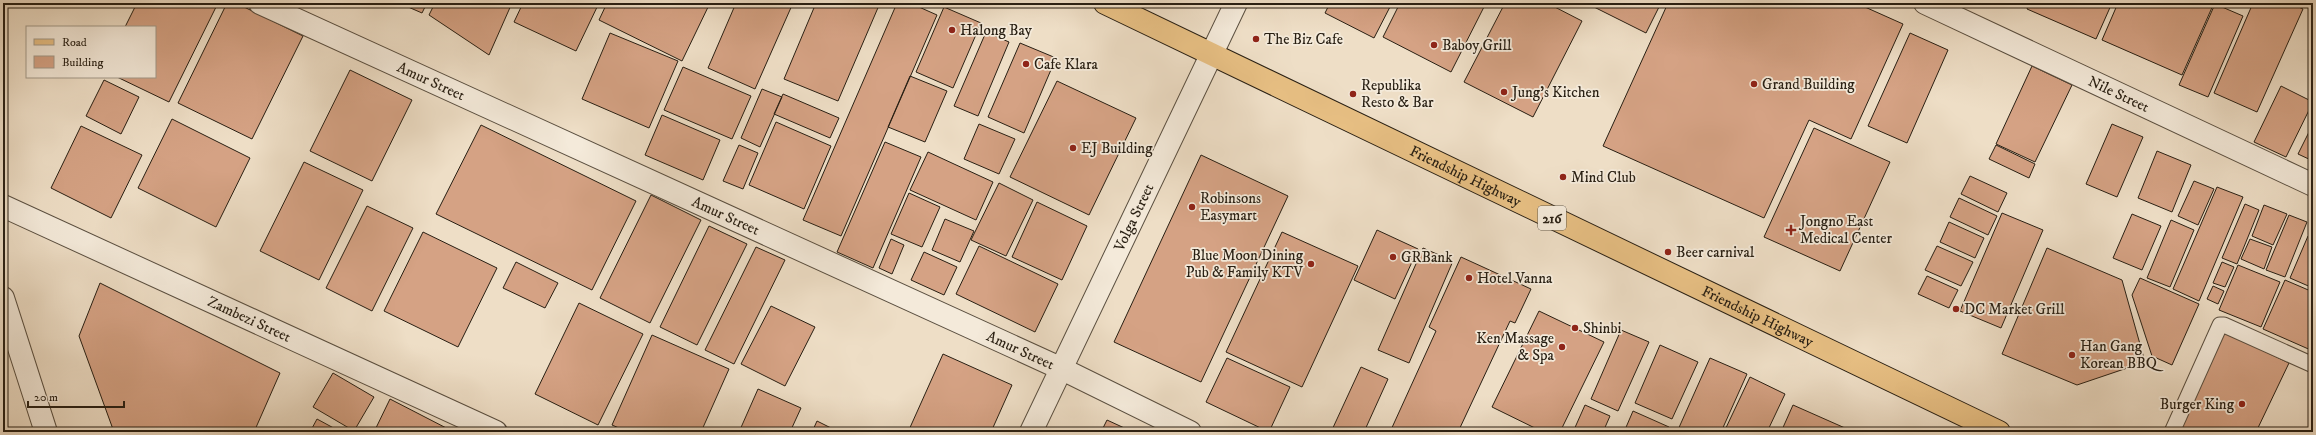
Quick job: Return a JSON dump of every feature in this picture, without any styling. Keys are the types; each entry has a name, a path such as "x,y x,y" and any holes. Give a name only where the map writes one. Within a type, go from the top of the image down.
{"main road":[{"name":"Friendship Highway","path":"1105,3 1998,432"}],"street":[{"name":"Amur Street","path":"260,3 1062,370 1190,432"},
{"name":"Volga Street","path":"1031,432 1062,370 1236,3"},
{"name":"Nile Street","path":"1925,3 2313,185"},
{"name":"Zambezi Street","path":"3,206 496,432"},
{"path":"3,298 46,432"}],"lane":[{"path":"2172,432 2220,325 2313,365"}],"building":[{"path":"137,3 218,3 169,102 119,78 156,78 156,26 126,26"},
{"path":"227,3 236,3 303,36 252,139 178,103"},
{"path":"399,3 427,3 422,13"},
{"path":"435,3 512,3 489,55 429,15"},
{"path":"523,3 599,3 576,51 514,22"},
{"path":"607,3 710,3 682,61 599,20"},
{"path":"736,3 793,3 755,89 708,68"},
{"path":"816,3 880,3 838,101 784,79"},
{"path":"897,3 910,3 937,15 841,236 803,220"},
{"path":"1330,3 1392,3 1374,38 1325,13"},
{"path":"1400,3 1486,3 1451,72 1383,37"},
{"path":"1505,3 1547,3 1582,21 1533,117 1464,82"},
{"path":"1586,3 1661,3 1646,33"},
{"name":"Grand Building","path":"1668,3 1856,3 1903,24 1851,139 1809,120 1764,218 1603,146"},
{"path":"2029,3 2112,3 2096,39 2027,9"},
{"path":"2118,3 2214,3 2182,75 2102,40"},
{"path":"2253,3 2290,3 2303,9 2257,112 2214,93"},
{"path":"2215,4 2243,16 2208,97 2179,85"},
{"path":"944,7 981,23 953,88 916,72"},
{"path":"986,32 1009,42 978,116 954,106"},
{"path":"610,33 678,61 649,128 582,99"},
{"path":"1910,33 1948,50 1907,143 1868,126"},
{"path":"1020,43 1056,58 1024,133 988,117"},
{"path":"2032,66 2072,85 2035,162 1996,144"},
{"path":"683,67 751,96 732,139 664,110"},
{"path":"350,70 412,100 372,181 310,151"},
{"path":"910,76 947,91 925,142 888,127"},
{"path":"104,80 139,97 121,134 86,116"},
{"name":"EJ Building","path":"1057,81 1136,118 1089,215 1010,177"},
{"path":"2281,86 2313,102 2286,157 2254,142"},
{"path":"762,89 782,97 760,147 741,138"},
{"path":"783,94 839,118 830,138 774,114"},
{"path":"662,115 720,140 703,180 645,155"},
{"path":"172,119 250,158 216,227 138,188"},
{"path":"776,122 831,146 804,209 749,185"},
{"path":"979,124 1015,139 999,174 964,159"},
{"path":"2112,124 2143,137 2117,197 2086,184"},
{"path":"2313,124 2313,161 2298,154"},
{"path":"481,125 636,201 592,290 436,214"},
{"path":"81,126 142,155 111,218 51,188"},
{"path":"1814,128 1890,162 1840,271 1764,237"},
{"path":"885,142 921,157 873,268 837,252"},
{"path":"739,145 758,153 743,189 723,181"},
{"path":"1996,145 2035,164 2029,178 1989,159"},
{"path":"2157,151 2191,165 2172,212 2138,198"},
{"path":"928,152 993,182 976,220 910,190"},
{"path":"1201,155 1288,196 1201,382 1114,342"},
{"path":"304,162 363,190 319,280 260,251"},
{"path":"1970,176 2007,193 1998,212 1961,194"},
{"path":"2194,181 2214,189 2198,225 2178,216"},
{"path":"999,183 1033,200 1006,256 971,240"},
{"path":"2217,187 2243,197 2199,301 2173,289"},
{"path":"909,193 940,207 922,247 891,234"},
{"path":"651,195 701,220 650,323 600,298"},
{"path":"1959,198 1997,216 1988,235 1950,217"},
{"path":"1037,202 1087,226 1062,280 1012,257"},
{"path":"2245,204 2259,210 2237,264 2222,258"},
{"path":"2264,205 2287,214 2273,245 2252,236"},
{"path":"367,206 413,228 372,311 326,288"},
{"path":"2002,213 2043,230 2001,328 1960,311"},
{"path":"2132,214 2161,226 2142,270 2113,258"},
{"path":"2289,215 2307,222 2285,277 2266,270"},
{"path":"945,219 974,231 960,262 932,250"},
{"path":"2171,220 2194,230 2170,287 2147,278"},
{"path":"1949,222 1984,238 1975,258 1940,242"},
{"path":"709,226 747,244 697,345 660,327"},
{"path":"1377,230 1418,249 1395,299 1354,280"},
{"path":"423,232 497,268 458,347 384,311"},
{"path":"1282,232 1358,266 1302,387 1226,352"},
{"path":"2308,236 2313,238 2313,288 2290,278"},
{"path":"891,239 904,245 892,274 879,268"},
{"path":"2250,239 2272,247 2264,269 2241,259"},
{"path":"979,246 1058,284 1035,332 956,294"},
{"path":"1937,246 1973,262 1961,286 1925,270"},
{"path":"756,247 785,260 734,364 705,350"},
{"path":"1423,248 1453,261 1409,363 1378,350"},
{"path":"2047,248 2122,280 2145,362 2077,385 2002,354"},
{"path":"924,252 957,267 944,295 911,280"},
{"path":"1461,257 1531,289 1515,323 1510,321 1458,432 1390,432 1436,331 1429,327"},
{"path":"516,262 558,283 545,308 503,288"},
{"path":"2222,262 2234,267 2225,287 2213,283"},
{"path":"2238,265 2280,282 2261,327 2219,310"},
{"path":"1927,276 1958,290 1949,308 1918,294"},
{"path":"2140,278 2199,304 2172,365 2152,356 2132,295"},
{"path":"2285,280 2313,292 2313,351 2263,329"},
{"path":"100,283 280,373 254,432 114,432 79,336"},
{"path":"2213,286 2224,291 2218,304 2207,299"},
{"path":"579,303 643,334 598,425 535,394"},
{"path":"771,306 815,327 785,386 741,364"},
{"path":"1539,311 1604,342 1560,432 1543,432 1492,407"},
{"path":"1621,330 1649,342 1618,411 1591,399"},
{"path":"2222,331 2289,363 2256,432 2174,432"},
{"path":"652,335 729,369 701,432 628,432 612,425"},
{"path":"1660,345 1698,362 1672,419 1635,403"},
{"path":"943,354 1012,385 991,432 908,432"},
{"path":"1227,358 1290,387 1269,432 1206,402"},
{"path":"1710,358 1747,374 1721,432 1677,432"},
{"path":"1361,367 1388,379 1364,432 1331,432"},
{"path":"333,373 374,397 354,431 313,407"},
{"path":"1750,377 1785,394 1767,432 1724,432"},
{"path":"758,389 801,408 790,432 739,432"},
{"path":"390,399 454,432 374,432"},
{"path":"1585,405 1610,416 1603,432 1573,432"},
{"path":"1793,405 1854,432 1781,432"},
{"path":"1633,411 1669,427 1666,432 1624,432"},
{"path":"317,419 341,432 310,432"},
{"path":"1107,420 1133,432 1101,432"},
{"path":"817,421 837,431 837,432 812,432"}],"place":[{"name":"Halong Bay","path":"952,30"},
{"name":"The Biz Cafe","path":"1256,39"},
{"name":"Baboy Grill","path":"1434,45"},
{"name":"Cafe Klara","path":"1026,64"},
{"name":"Grand Building","path":"1754,84"},
{"name":"Jung's Kitchen","path":"1504,92"},
{"name":"Republika Resto & Bar","path":"1353,94"},
{"name":"EJ Building","path":"1073,148"},
{"name":"Mind Club","path":"1563,177"},
{"name":"Robinsons Easymart","path":"1192,207"},
{"name":"Jongno East Medical Center","path":"1791,230"},
{"name":"Beer carnival","path":"1668,252"},
{"name":"GRBank","path":"1393,257"},
{"name":"Blue Moon Dining Pub & Family KTV","path":"1311,264"},
{"name":"Hotel Vanna","path":"1469,278"},
{"name":"DC Market Grill","path":"1956,309"},
{"name":"Shinbi","path":"1575,328"},
{"name":"Ken Massage & Spa","path":"1562,347"},
{"name":"Han Gang Korean BBQ","path":"2072,355"},
{"name":"Burger King","path":"2242,404"}]}
